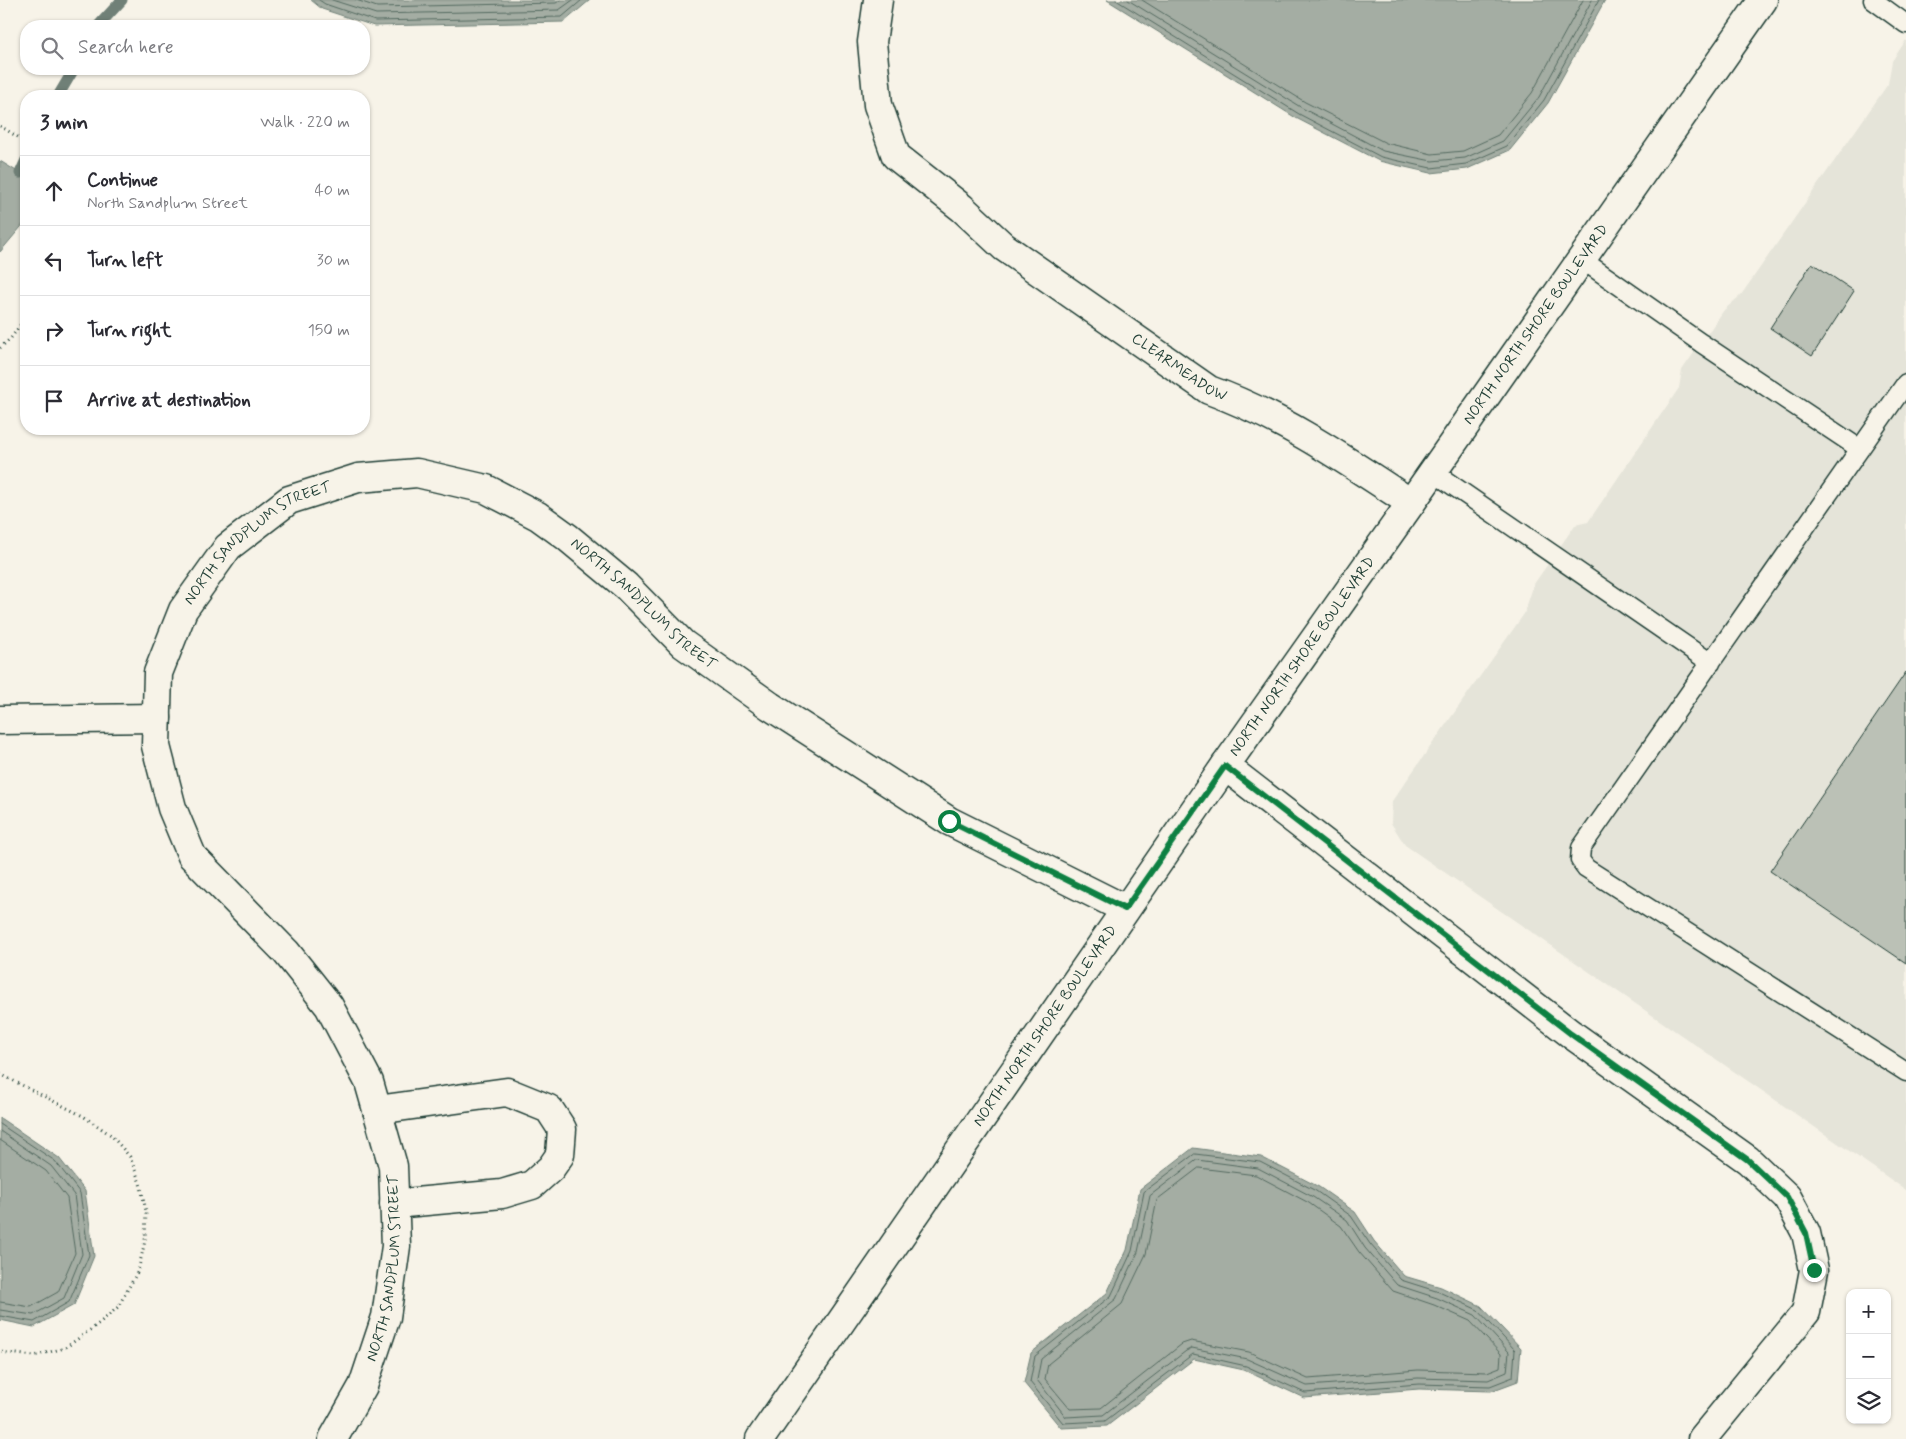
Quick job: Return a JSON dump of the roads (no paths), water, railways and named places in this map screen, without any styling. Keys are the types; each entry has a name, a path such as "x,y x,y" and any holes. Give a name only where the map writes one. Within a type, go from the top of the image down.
{"street":[{"name":"CLEARMEADOW","path":"878,0 872,42 878,105 896,156 962,208 1004,247 1209,390 1236,400 1291,428 1411,503"},
{"name":"NORTH NORTH SHORE BOULEVARD","path":"760,1439 1125,909 1763,0"},
{"name":"NORTH SANDPLUM STREET","path":"333,1439 364,1386 386,1317 396,1246 392,1166 369,1082 329,1006 286,952 192,856 172,808 156,746 158,673 183,610 228,547 289,500 358,478 417,473 486,489 538,516 567,537 626,586 683,644 770,706 949,821 1125,909"},
{"path":"0,720 157,718"},
{"path":"1225,766 1571,1034 1748,1160 1787,1197 1806,1233 1814,1270 1806,1312 1702,1439"},
{"path":"377,1110 507,1092 549,1109 562,1128 560,1155 551,1168 532,1185 502,1194 394,1204"}],"lane":[{"path":"1873,0 1906,24"},
{"path":"1581,259 1701,343 1860,449"},
{"path":"1906,384 1581,848 1580,860 1586,868 1906,1072"},
{"path":"1432,472 1711,663"}],"water":[{"path":"311,0 590,0 564,22 374,26 370,25 370,20 356,20 322,9"},
{"path":"1107,0 1605,0 1548,103 1510,150 1467,169 1431,173 1379,161 1296,118"},
{"path":"0,161 20,173 20,228 0,252"},
{"path":"0,1118 59,1158 85,1191 94,1256 74,1305 34,1327 0,1320"},
{"path":"1193,1148 1261,1157 1319,1187 1355,1212 1374,1241 1404,1276 1441,1287 1481,1306 1521,1348 1518,1381 1491,1391 1419,1389 1304,1398 1244,1370 1194,1359 1107,1426 1061,1428 1024,1383 1031,1353 1107,1293 1127,1250 1140,1189"}],"waterway":[{"path":"104,20 122,0"},
{"path":"62,90 70,75"}]}
